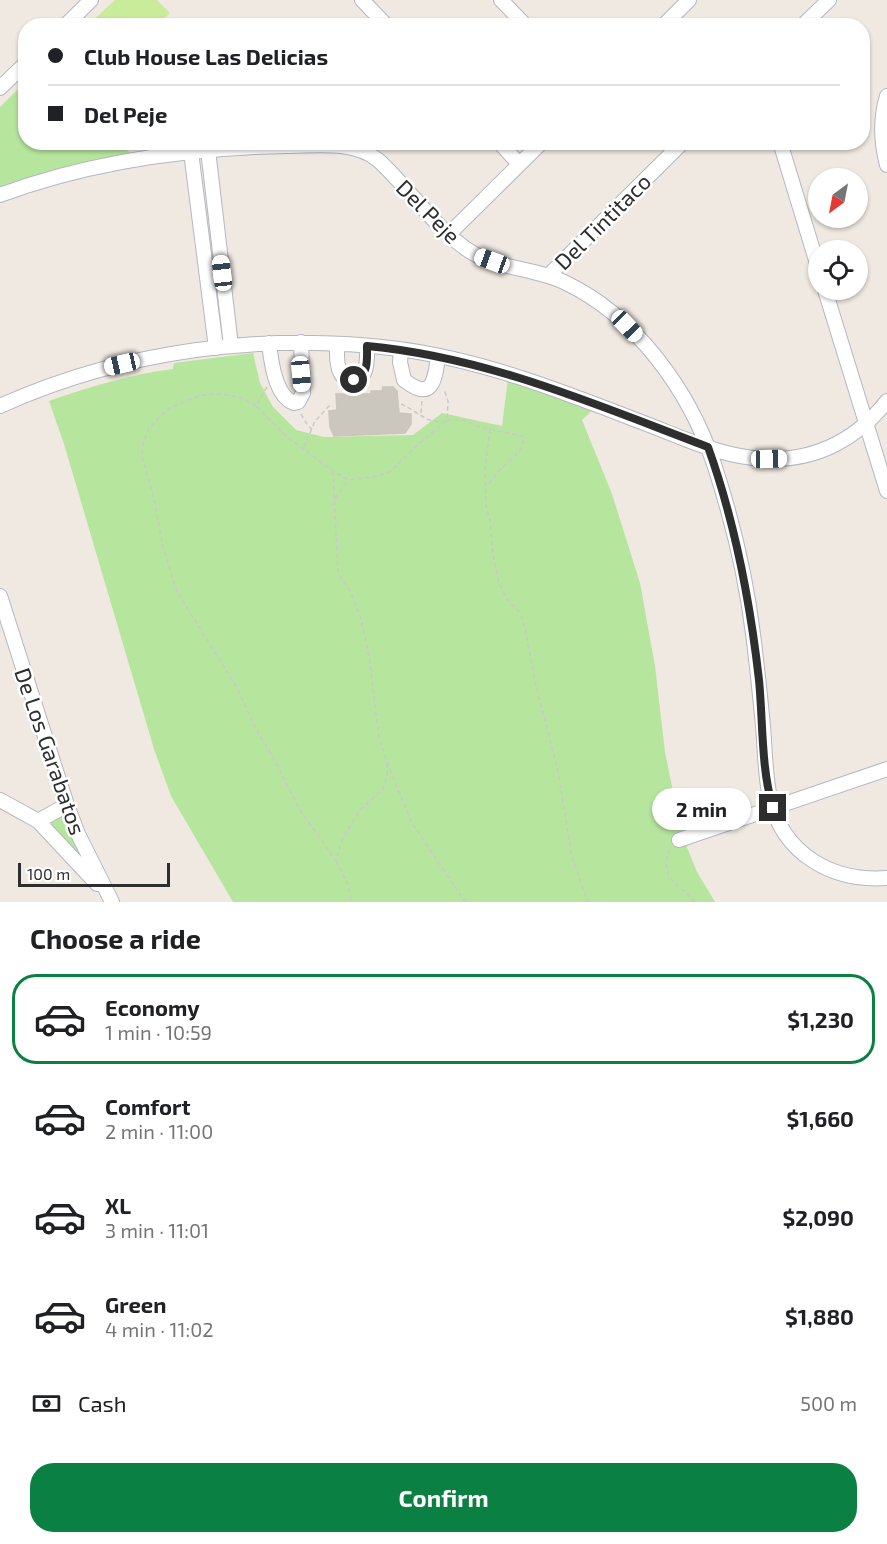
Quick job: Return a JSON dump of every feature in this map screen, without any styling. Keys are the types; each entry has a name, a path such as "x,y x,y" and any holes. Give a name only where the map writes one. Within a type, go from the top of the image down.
{"street":[{"path":"72,18 91,0"},
{"path":"362,0 379,18"},
{"path":"501,0 518,18"},
{"path":"671,18 689,0"},
{"path":"810,18 829,0"},
{"path":"0,88 18,71"},
{"path":"887,96 882,120 887,165"},
{"path":"208,150 231,346"},
{"name":"Del Peje","path":"0,195 77,172 134,159 208,150"},
{"name":"Del Peje","path":"362,150 383,165 449,234 478,256 548,276 599,303 614,314 665,369 708,447 737,546 748,594 773,808 790,839 803,854 815,863 843,876 856,879 887,878"},
{"path":"506,150 519,164"},
{"path":"449,234 534,150"},
{"name":"Del Tintitaco","path":"548,276 675,150"},
{"path":"782,150 810,240"},
{"path":"191,152 216,348"},
{"path":"828,300 887,491"},
{"path":"269,343 270,360 276,381 285,398 297,402 303,393 301,342"},
{"path":"0,406 46,387 99,370 154,357 231,346 301,342 400,350 473,364 525,379 723,453 758,459 812,455 836,444 866,424 887,401"},
{"path":"336,344 340,373 343,377 354,380 360,378 366,368 367,346"},
{"path":"400,350 404,380 423,390 428,388 435,379 438,357"},
{"name":"De Los Garabatos","path":"0,596 5,636 67,805 110,900"},
{"path":"679,840 887,769"},
{"path":"0,800 38,821 110,900"},
{"path":"38,821 67,805"}],"path":[{"path":"352,902 348,884 336,861 300,810 272,753 259,735 235,684 177,592 163,547 154,499 146,474 142,456 143,445 148,430 172,407 201,395 220,394 239,397 256,406 286,436 348,480 378,476 391,471 447,420 448,401 445,391 435,379"},
{"path":"256,406 266,387 276,381"},
{"path":"421,414 423,390"},
{"path":"297,402 308,426 313,430"},
{"path":"401,404 428,420 438,423 461,419 490,429 522,436 524,439 522,447 517,455 501,469 487,487"},
{"path":"304,448 315,421 329,406 333,406"},
{"path":"490,429 486,453 486,505 500,583 507,599 520,613 525,628 536,686 558,771 572,858 588,902"},
{"path":"333,471 338,574 350,591 360,615 369,656 379,737 387,763 412,823 465,902"},
{"path":"334,500 348,480"},
{"path":"336,861 341,842 359,811 383,789 387,777 387,763"},
{"path":"679,840 670,847 665,861 667,874 696,902"}],"green space":[{"path":"115,0 157,0 170,13 165,18 96,18"},
{"path":"18,89 18,150 127,150 131,154 0,193 0,107"},
{"path":"253,353 260,383 273,407 296,430 324,437 413,435 442,413 502,426 508,379 593,410 582,420 612,494 640,583 655,666 665,752 682,835 697,872 715,902 233,902 171,796 154,749 64,444 49,401 126,378 173,369 174,363"},
{"path":"61,813 67,815 100,884 47,827 49,820"}],"building":[{"path":"383,387 393,387 397,391 399,413 411,414 411,424 405,433 334,436 330,427 329,411 337,410 336,394 371,394 371,391 382,391"}],"route":[{"path":"354,380 364,374 367,346 451,359 536,383 708,447 737,546 748,594 765,757 773,808"}]}
